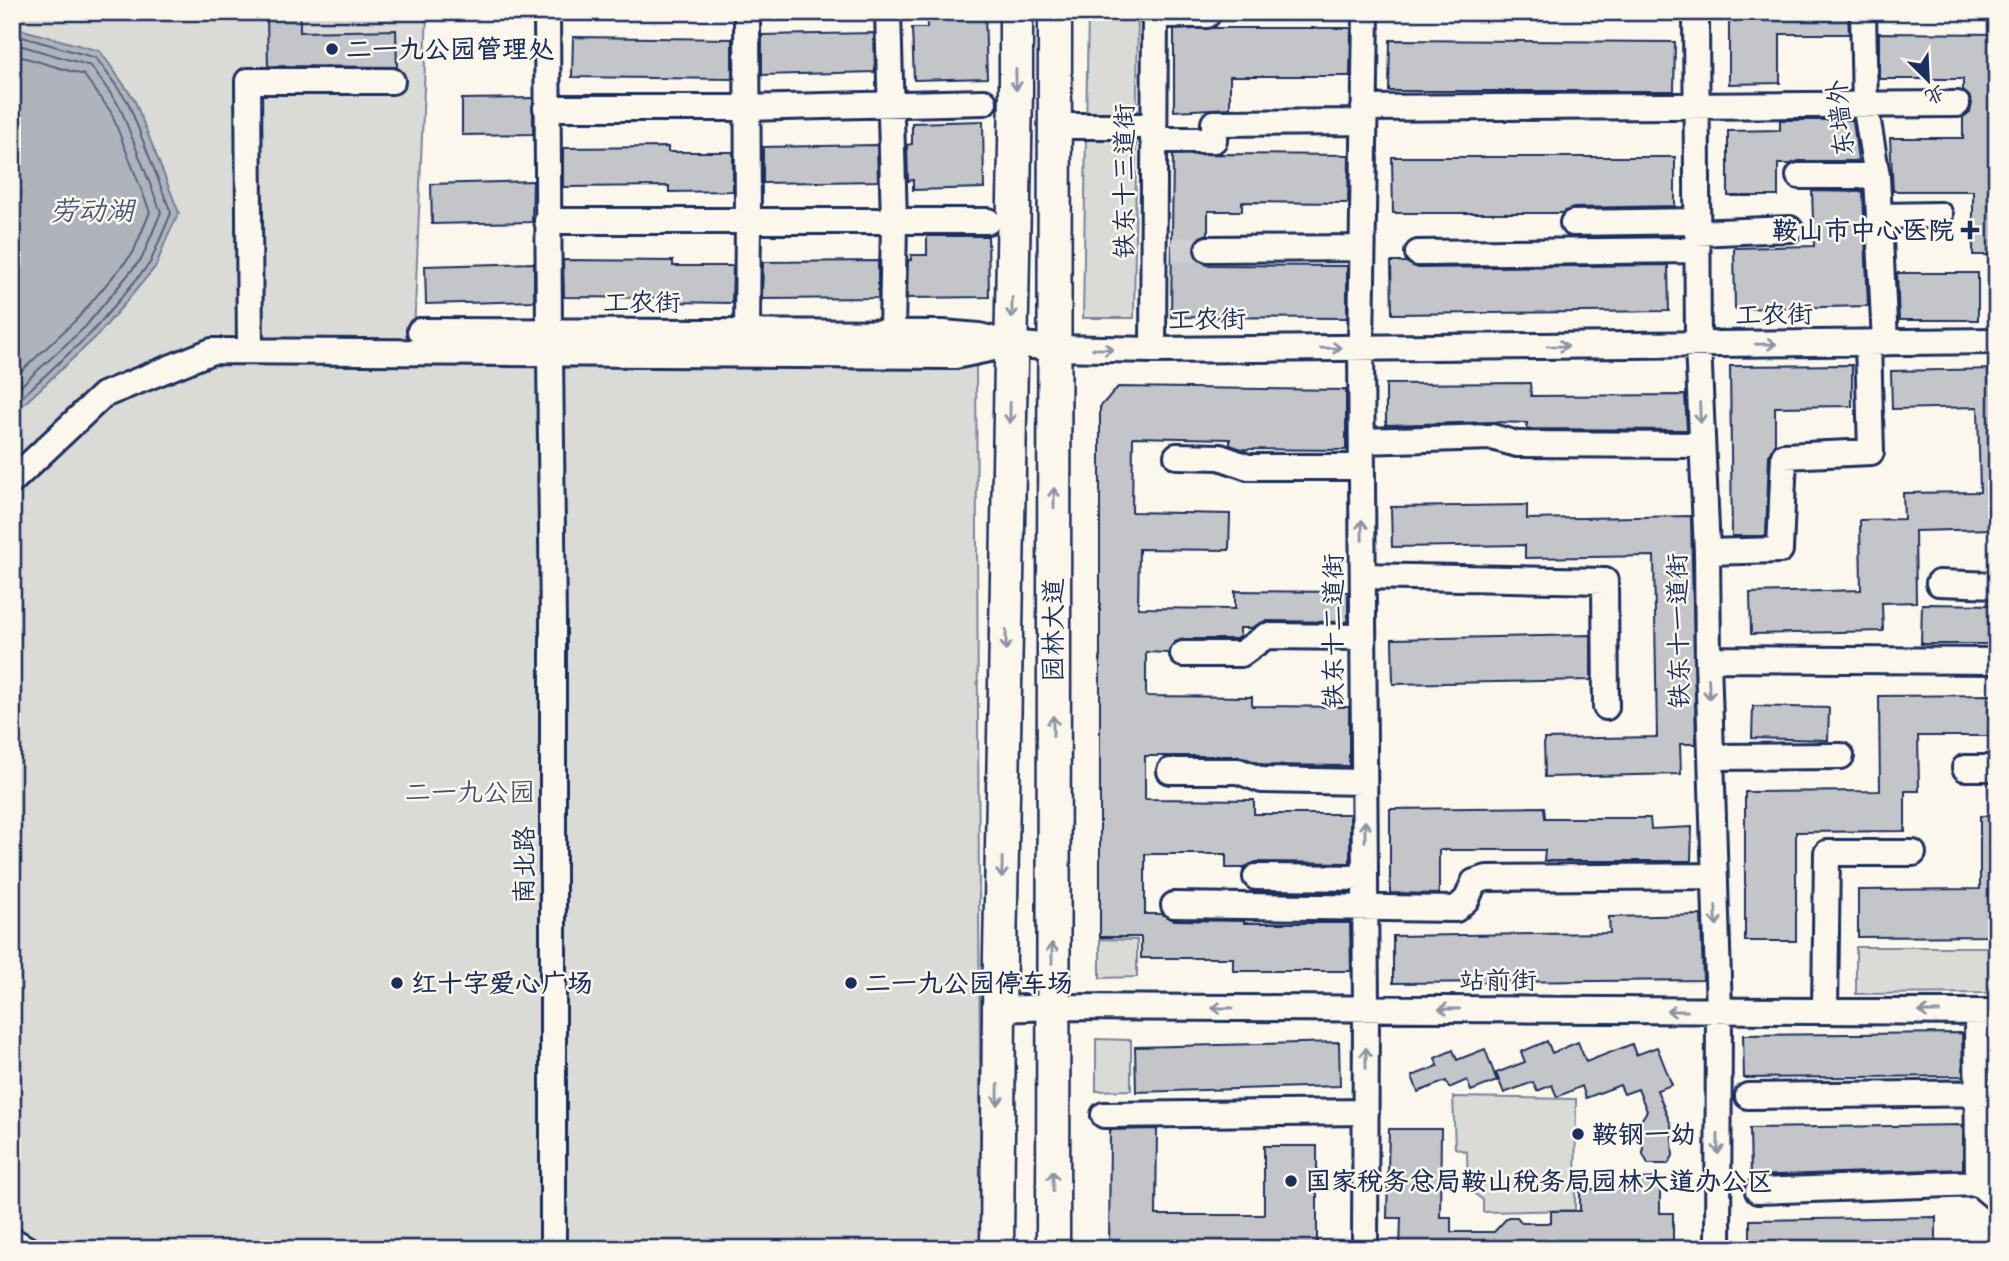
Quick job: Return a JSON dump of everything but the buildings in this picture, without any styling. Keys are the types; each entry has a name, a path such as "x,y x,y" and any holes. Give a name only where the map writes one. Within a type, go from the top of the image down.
{"main road":[{"path":"997,1249 1016,12"},
{"name":"园林大道","path":"1053,1249 1055,12"}],"street":[{"name":"南北路","path":"547,12 553,623 553,1249"},
{"path":"747,12 747,332"},
{"path":"888,12 894,221 892,333"},
{"path":"1155,14 1207,15 1208,12"},
{"name":"铁东十二道街","path":"1365,1249 1361,348 1366,12"},
{"name":"铁东十一道街","path":"1696,12 1698,344 1707,552 1718,1011 1718,1249"},
{"name":"东墙外","path":"1707,552 1780,550 1784,456 1871,452 1879,216 1877,176 1865,104 1863,12"},
{"name":"铁东十三道街","path":"1153,350 1163,250 1153,133 1155,14"},
{"path":"250,351 248,81 392,81"},
{"path":"546,108 747,108 984,102"},
{"path":"1056,126 1214,140 1214,123 1364,115 1696,104 1957,104"},
{"path":"1799,176 1877,176"},
{"path":"1879,216 1940,215"},
{"path":"547,221 988,221"},
{"path":"1573,223 1697,235"},
{"path":"1418,253 1790,229"},
{"path":"1208,249 1362,248"},
{"name":"工农街","path":"420,331 550,343 747,332 892,333 967,335 1011,344 1054,348 1153,350 1997,341"},
{"path":"12,481 103,395 212,351 550,343 955,356 1011,344 1043,360 1050,370 1054,384"},
{"path":"1362,441 1492,437 1517,444 1701,444"},
{"path":"1177,456 1220,457 1248,467 1362,467"},
{"path":"1363,576 1605,581 1606,707"},
{"path":"1939,583 1997,585"},
{"path":"1183,654 1241,654 1266,636 1363,637"},
{"path":"1708,659 1997,661"},
{"path":"1711,757 1841,756"},
{"path":"1965,768 1997,768"},
{"path":"1170,771 1238,771 1262,780 1364,782"},
{"path":"1825,1011 1827,853 1913,853"},
{"path":"1174,905 1456,909 1468,899 1474,882 1487,878 1714,876"},
{"path":"1256,877 1365,878"},
{"name":"站前街","path":"999,1009 1052,1007 1987,1012"},
{"path":"1978,1183 1987,1093 1987,1012"},
{"path":"1748,1096 1987,1093"},
{"path":"1104,1115 1366,1112"},
{"path":"1758,1191 1978,1183 1997,1199"},
{"path":"12,1240 27,1249"}],"green space":[{"name":"二一九公园","path":"12,12 427,12 414,335 976,362 981,1249 12,1249"},
{"path":"1088,12 1138,12 1134,318 1083,318"},
{"path":"1100,939 1137,940 1137,977 1100,978"},
{"path":"1856,947 1997,947 1997,993 1856,994"},
{"path":"1096,1039 1131,1040 1131,1090 1096,1091"},
{"path":"1453,1097 1576,1099 1575,1210 1483,1212 1483,1200 1468,1189 1467,1152 1455,1148"}],"water":[{"name":"劳动湖","path":"12,27 100,51 134,99 179,213 156,266 96,337 12,415"}],"tunnel":[{"path":"1172,250 1208,249"}],"place":[{"name":"二一九公园管理处","path":"332,49"},
{"name":"鞍山市中心医院","path":"1970,230"},
{"name":"红十字爱心广场","path":"397,983"},
{"name":"二一九公园停车场","path":"851,983"},
{"name":"鞍钢一幼","path":"1578,1134"},
{"name":"国家税务总局鞍山税务局园林大道办公区","path":"1291,1181"}]}
